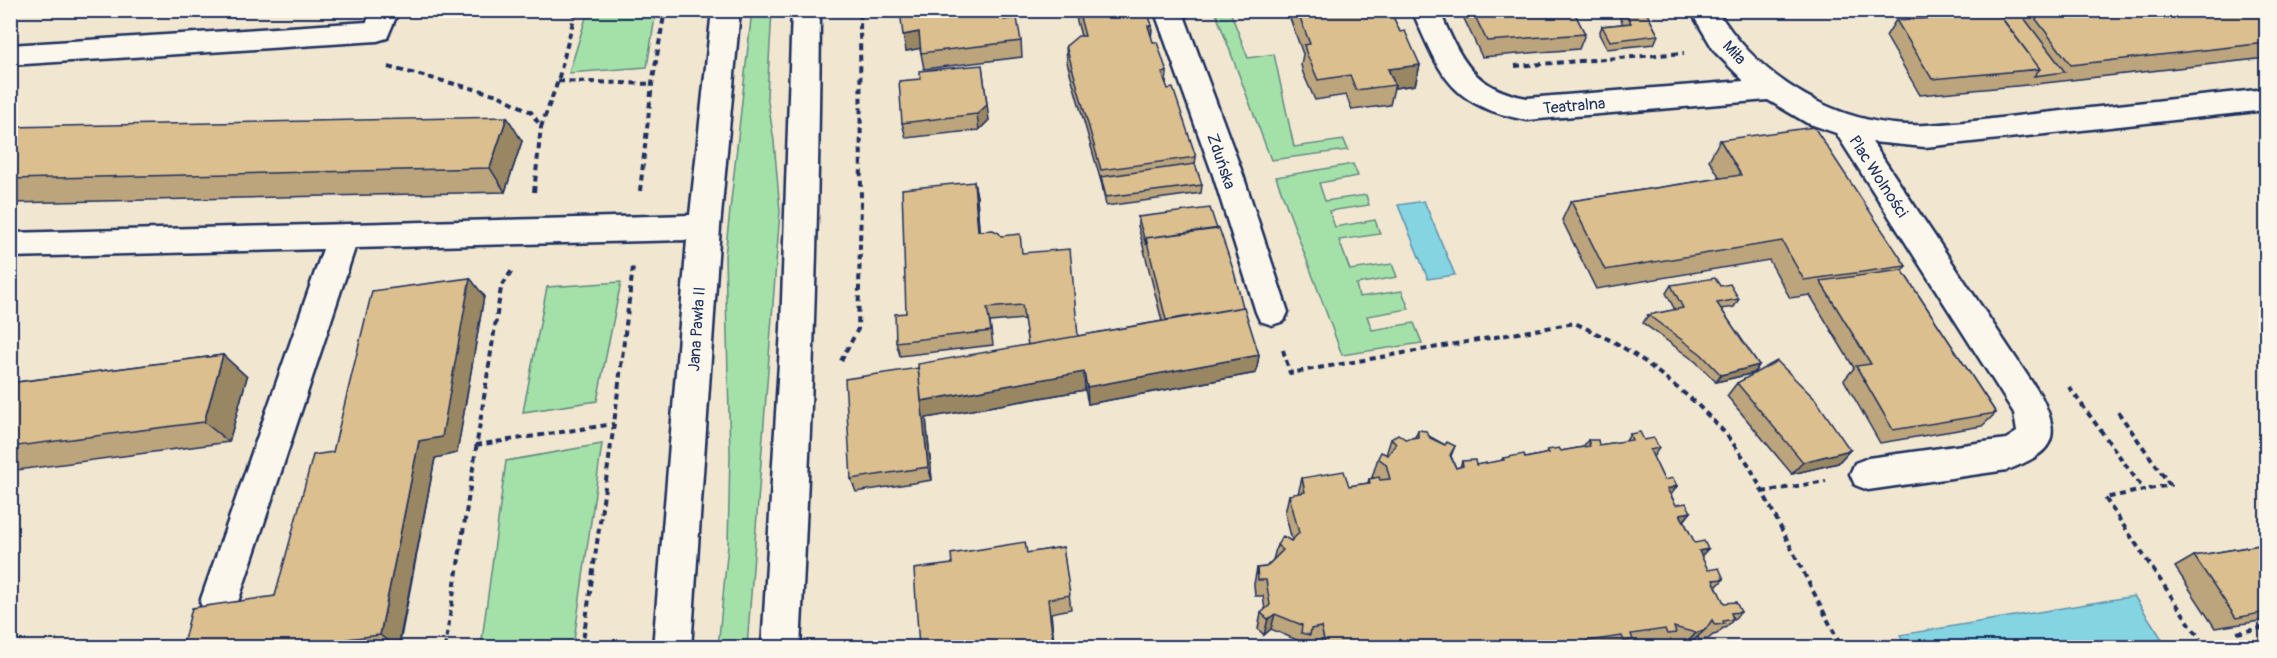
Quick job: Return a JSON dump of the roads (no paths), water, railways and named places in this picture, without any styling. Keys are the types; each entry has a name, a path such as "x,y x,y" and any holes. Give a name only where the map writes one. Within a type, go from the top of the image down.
{"street":[{"path":"10,55 376,31 385,10"},
{"name":"Jana Pawła II","path":"672,648 704,227 726,10"},
{"path":"781,648 793,461 805,150 806,10"},
{"name":"Zduńska","path":"1168,10 1228,175 1272,312"},
{"name":"Teatralna","path":"1425,10 1453,69 1469,87 1496,103 1527,109 1772,89"},
{"name":"Miła","path":"1703,10 1728,48 1772,89 1806,111 1848,127"},
{"name":"Plac Wolności","path":"1848,127 1880,135 1925,136 2266,100"},
{"name":"Plac Wolności","path":"1848,127 2029,406 2035,428 2033,439 2025,448 2007,454 1868,474"},
{"path":"10,245 704,227"},
{"path":"219,602 343,237"}],"water":[{"path":"1424,201 1455,275 1428,279 1398,205"},
{"path":"2134,596 2162,639 2112,648 1906,648 1900,635"}]}
